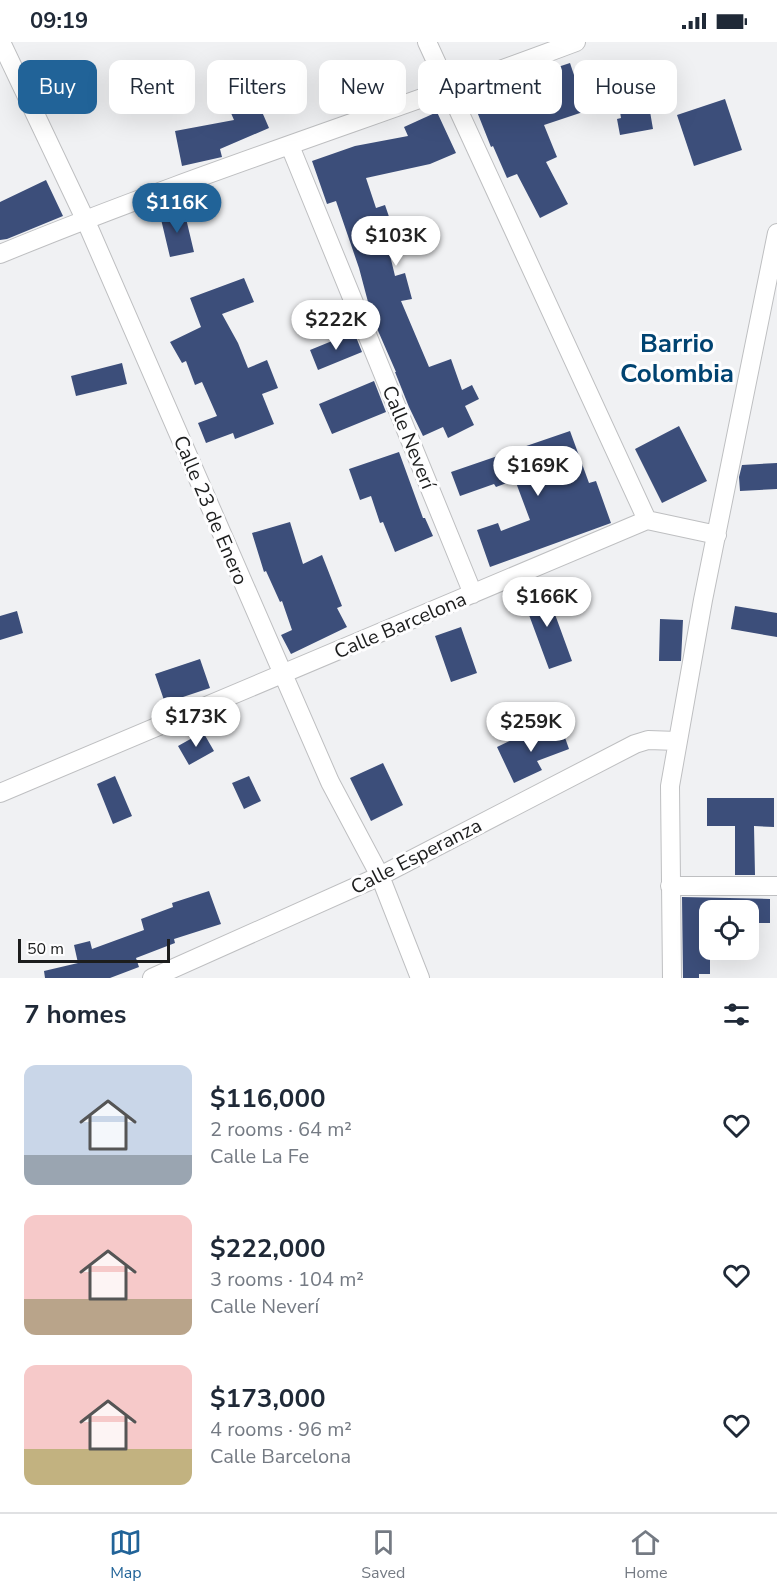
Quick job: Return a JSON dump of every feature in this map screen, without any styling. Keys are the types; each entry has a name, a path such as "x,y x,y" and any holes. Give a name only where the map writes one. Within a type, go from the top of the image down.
{"street":[{"name":"Calle 23 de Enero","path":"1,42 85,219 330,782 380,876 420,978"},
{"path":"427,42 435,60"},
{"path":"528,60 576,42"},
{"path":"0,254 85,219 418,101"},
{"path":"460,114 647,520 717,535"},
{"name":"Calle Neverí","path":"290,146 473,594"},
{"path":"672,978 670,786 777,233"},
{"name":"Calle Barcelona","path":"2,787 282,675 647,520"},
{"name":"Calle Esperanza","path":"152,978 183,972 380,876 635,744 648,740 678,741"},
{"path":"670,886 777,886"}],"building":[{"path":"570,63 574,75 574,114 577,114 544,125 557,157 546,162 568,204 540,218 517,174 507,178 478,114 562,114 562,66"},
{"path":"725,99 742,150 694,166 677,115"},
{"path":"231,114 263,114 269,128 220,149 222,157 182,166 175,131 234,120"},
{"path":"433,114 438,114 456,153 430,164 366,178 376,208 385,205 398,243 388,247 395,276 405,273 412,299 401,301 429,367 451,359 462,390 472,385 479,399 465,406 474,425 448,438 443,427 423,436 372,317 359,268 336,201 327,204 312,161 355,146 408,136 404,127"},
{"path":"620,114 650,114 653,129 620,135 617,119 621,118"},
{"path":"46,180 63,216 0,240 0,202"},
{"path":"184,210 194,252 170,257 160,215"},
{"path":"244,278 254,302 222,314 238,343 248,368 267,360 278,388 262,394 274,424 235,439 233,433 206,443 198,423 217,416 202,382 195,385 186,361 182,363 170,342 201,327 190,298"},
{"path":"354,332 362,352 318,370 310,350"},
{"path":"122,363 127,384 76,396 71,376"},
{"path":"374,381 386,412 332,434 319,404"},
{"path":"679,426 707,481 662,503 635,449"},
{"path":"570,431 589,483 596,481 611,523 490,567 477,530 498,523 501,531 530,520 515,480 496,487 494,484 460,496 451,472"},
{"path":"399,452 423,518 433,536 395,552 383,522 380,523 371,496 360,500 349,469"},
{"path":"777,463 777,489 740,491 739,477 742,465"},
{"path":"290,522 303,564 322,555 342,606 337,608 347,627 291,654 281,635 292,630 282,601 280,602 266,571 264,572 252,533"},
{"path":"545,587 572,661 549,669 522,596"},
{"path":"735,606 777,613 777,637 731,629"},
{"path":"17,611 23,633 0,640 0,616"},
{"path":"660,619 683,620 681,661 659,661"},
{"path":"461,627 477,673 451,682 435,636"},
{"path":"200,659 210,688 165,703 155,674"},
{"path":"562,729 569,749 537,761 542,770 514,783 497,747 524,734 528,742"},
{"path":"203,732 214,751 189,765 178,746"},
{"path":"383,763 403,805 371,821 350,778"},
{"path":"115,776 132,816 113,824 97,784"},
{"path":"249,776 261,801 244,809 232,783"},
{"path":"707,798 774,798 774,827 754,826 755,875 735,875 735,826 707,826"},
{"path":"209,891 221,924 174,939 175,943 136,958 139,967 110,978 45,978 44,971 78,963 74,945 90,941 92,949 144,930 141,919 173,907 172,903"},
{"path":"682,897 770,899 770,923 759,923 759,900 699,900 699,960 710,960 710,974 699,974 699,978 683,978"}],"district":[{"name":"Barrio Colombia","path":"677,358"}]}
